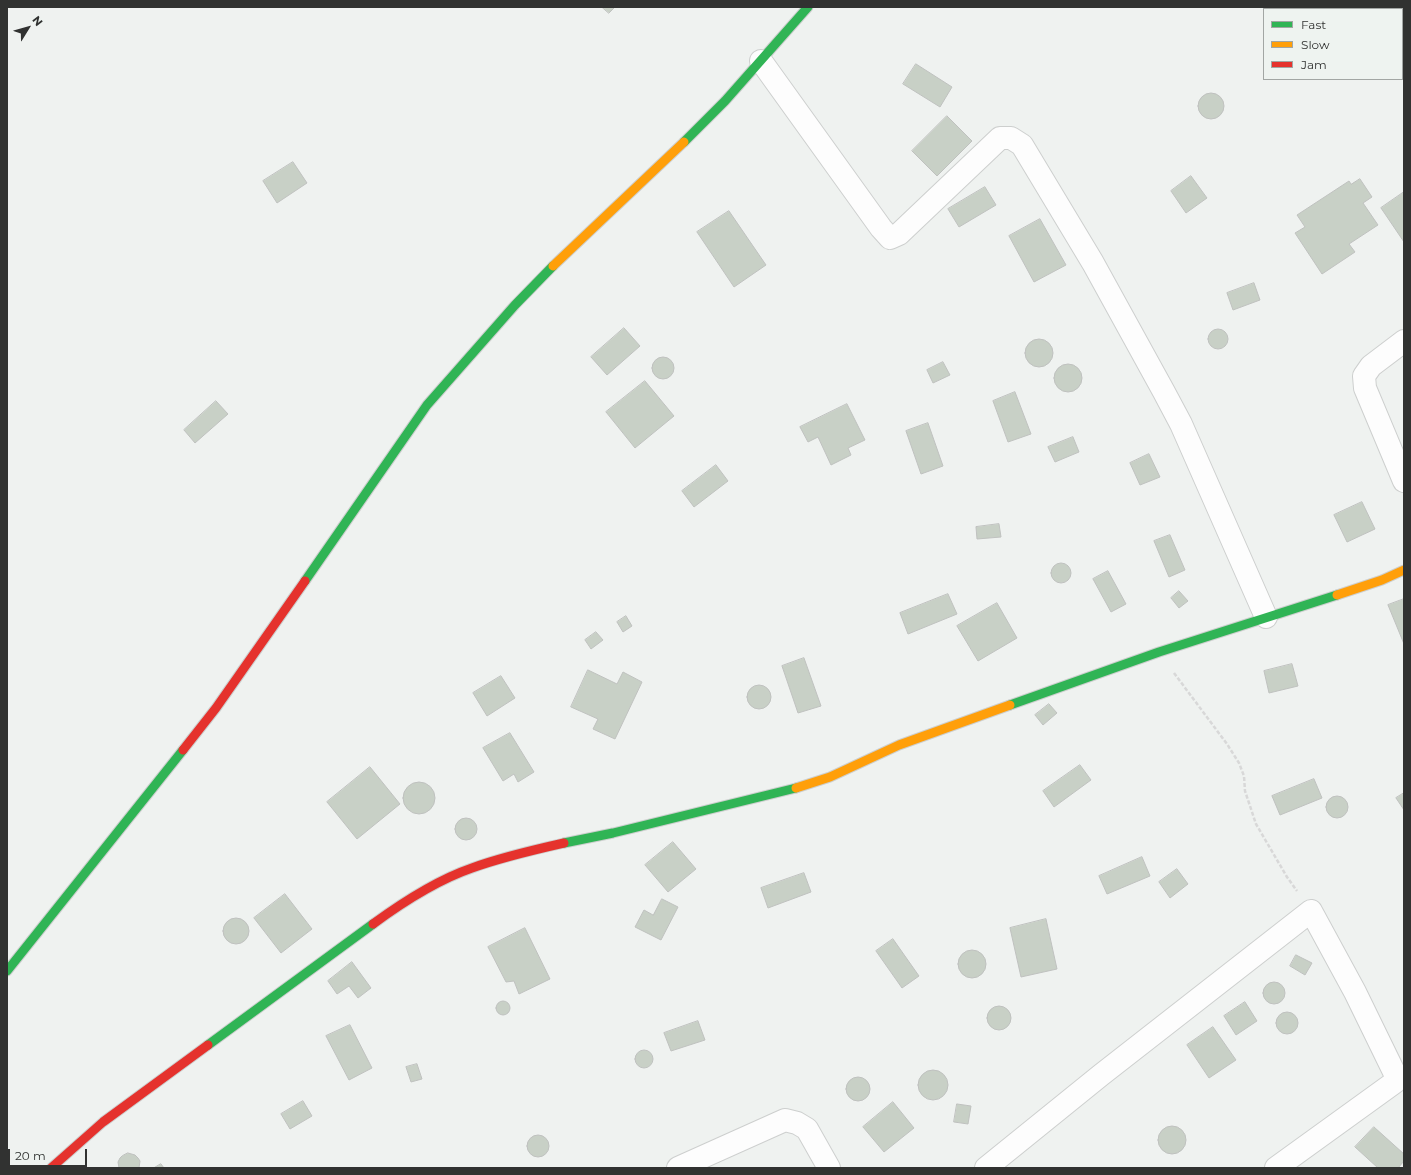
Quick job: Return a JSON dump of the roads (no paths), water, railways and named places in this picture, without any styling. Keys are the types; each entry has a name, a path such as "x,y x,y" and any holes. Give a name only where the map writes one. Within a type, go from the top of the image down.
{"street":[{"path":"7,971 216,708 300,590 427,405 515,305 725,101 808,7"},
{"path":"761,61 881,228 890,238 899,234 1000,138 1011,138 1022,145 1092,263 1164,392 1180,424 1266,617"},
{"path":"1404,341 1371,366 1364,376 1366,388 1404,481"},
{"path":"51,1168 103,1122 370,926 406,901 471,868 519,853 752,800 807,785 830,777 899,745 1159,652 1382,580 1404,570"},
{"path":"986,1168 1101,1075 1311,911 1358,999 1395,1074 1395,1082 1276,1168"},
{"path":"678,1168 785,1120 797,1123 807,1129 829,1168"}]}
